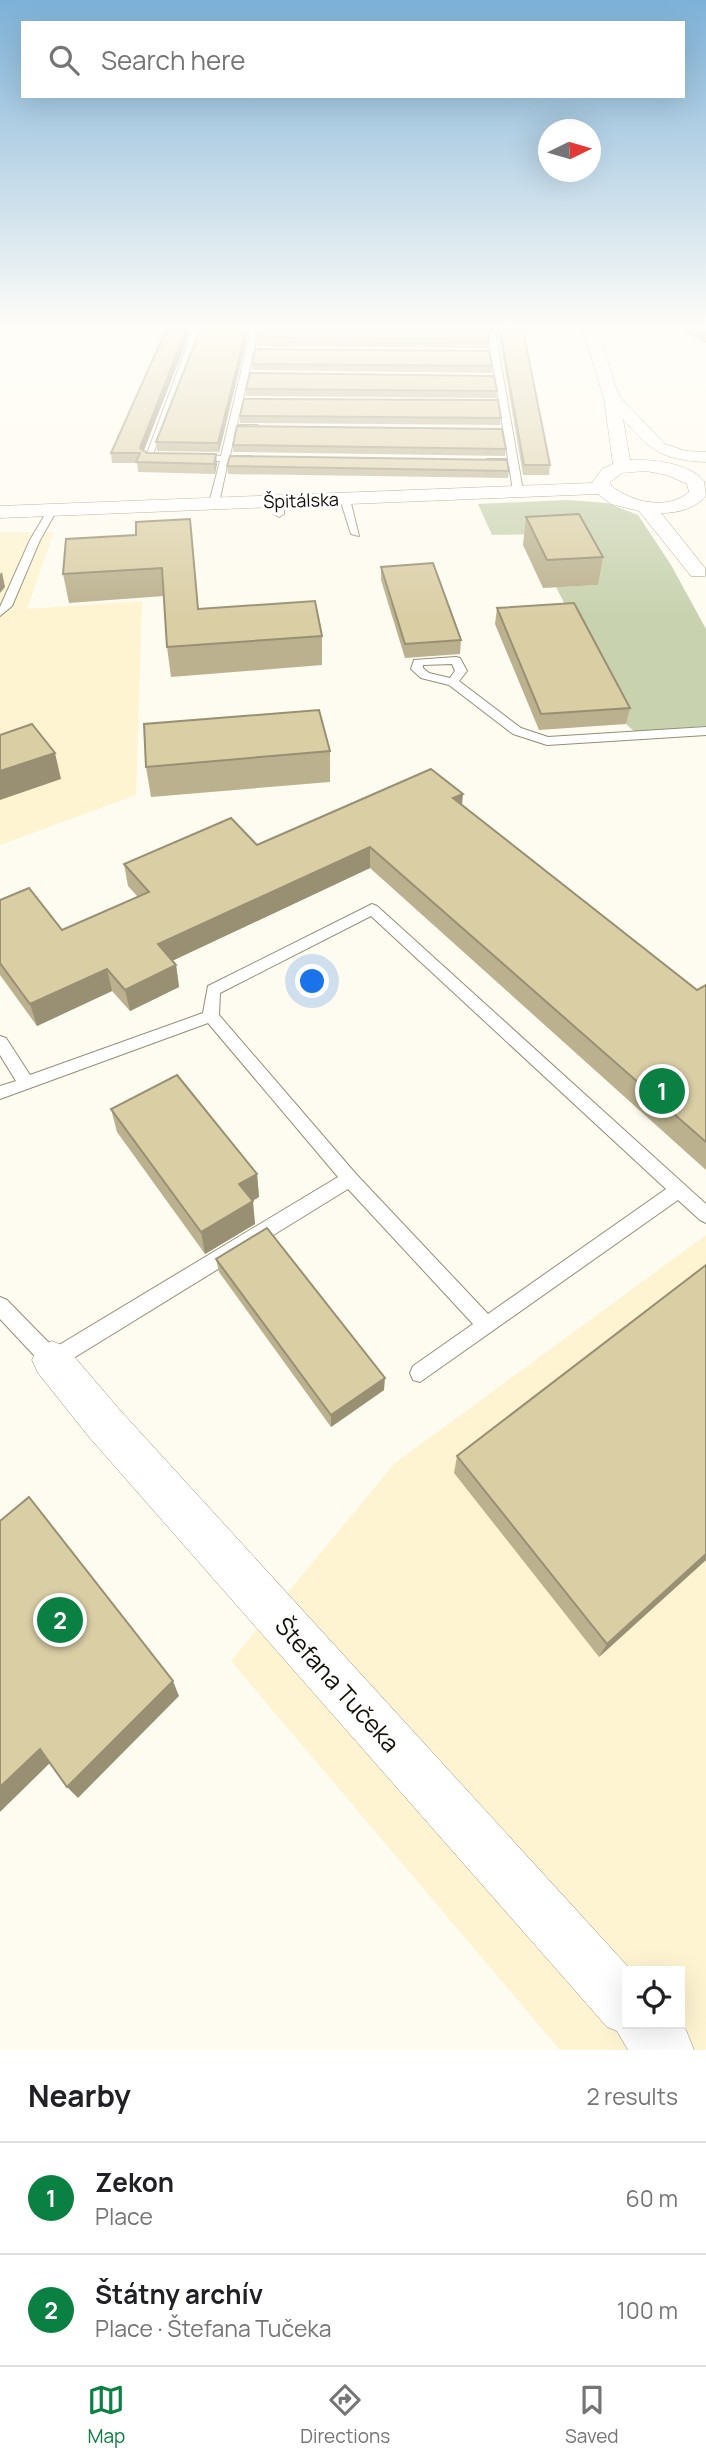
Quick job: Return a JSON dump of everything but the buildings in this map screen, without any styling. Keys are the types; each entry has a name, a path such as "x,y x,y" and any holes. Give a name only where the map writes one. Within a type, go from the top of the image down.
{"street":[{"path":"615,426 622,468"},
{"path":"630,426 659,467"},
{"path":"638,426 643,434 660,449 685,456 706,457"},
{"path":"659,467 695,481 699,493 695,499 680,506 646,507 618,500 602,488 601,481 605,475 622,468 659,467"},
{"path":"687,476 706,470"},
{"name":"Špitálska","path":"0,512 215,503 279,508 345,499 602,488"},
{"path":"680,506 702,579"},
{"path":"646,507 702,579"},
{"name":"Štefana Tučeka","path":"52,1360 104,1423 622,2001"},
{"path":"647,2029 666,2050"}],"lane":[{"path":"160,426 148,457 173,457"},
{"path":"507,426 518,491"},
{"path":"215,503 231,428 273,429"},
{"path":"494,431 508,431"},
{"path":"186,457 266,459"},
{"path":"472,462 513,462"},
{"path":"345,499 356,534"},
{"path":"0,613 7,606 35,540 52,510"},
{"path":"453,682 517,731 547,741 706,731"},
{"path":"486,1325 350,1180 211,1016 214,990 372,909 706,1214"},
{"path":"0,1093 211,1016"},
{"path":"0,1042 26,1083"},
{"path":"0,1306 52,1360 350,1180"},
{"path":"420,1373 678,1190"}],"shaded area":[{"path":"0,532 54,532 27,609 142,601 136,795 0,845"},
{"path":"706,1235 706,2050 560,2050 231,1661 395,1463"}],"green space":[{"path":"567,500 607,503 638,515 671,565 706,629 706,726 635,732 627,725 556,587 598,585 539,534 492,535 478,504"}],"place":[{"name":"Zekon","path":"662,1091"},
{"name":"Štátny archív","path":"60,1620"}]}
